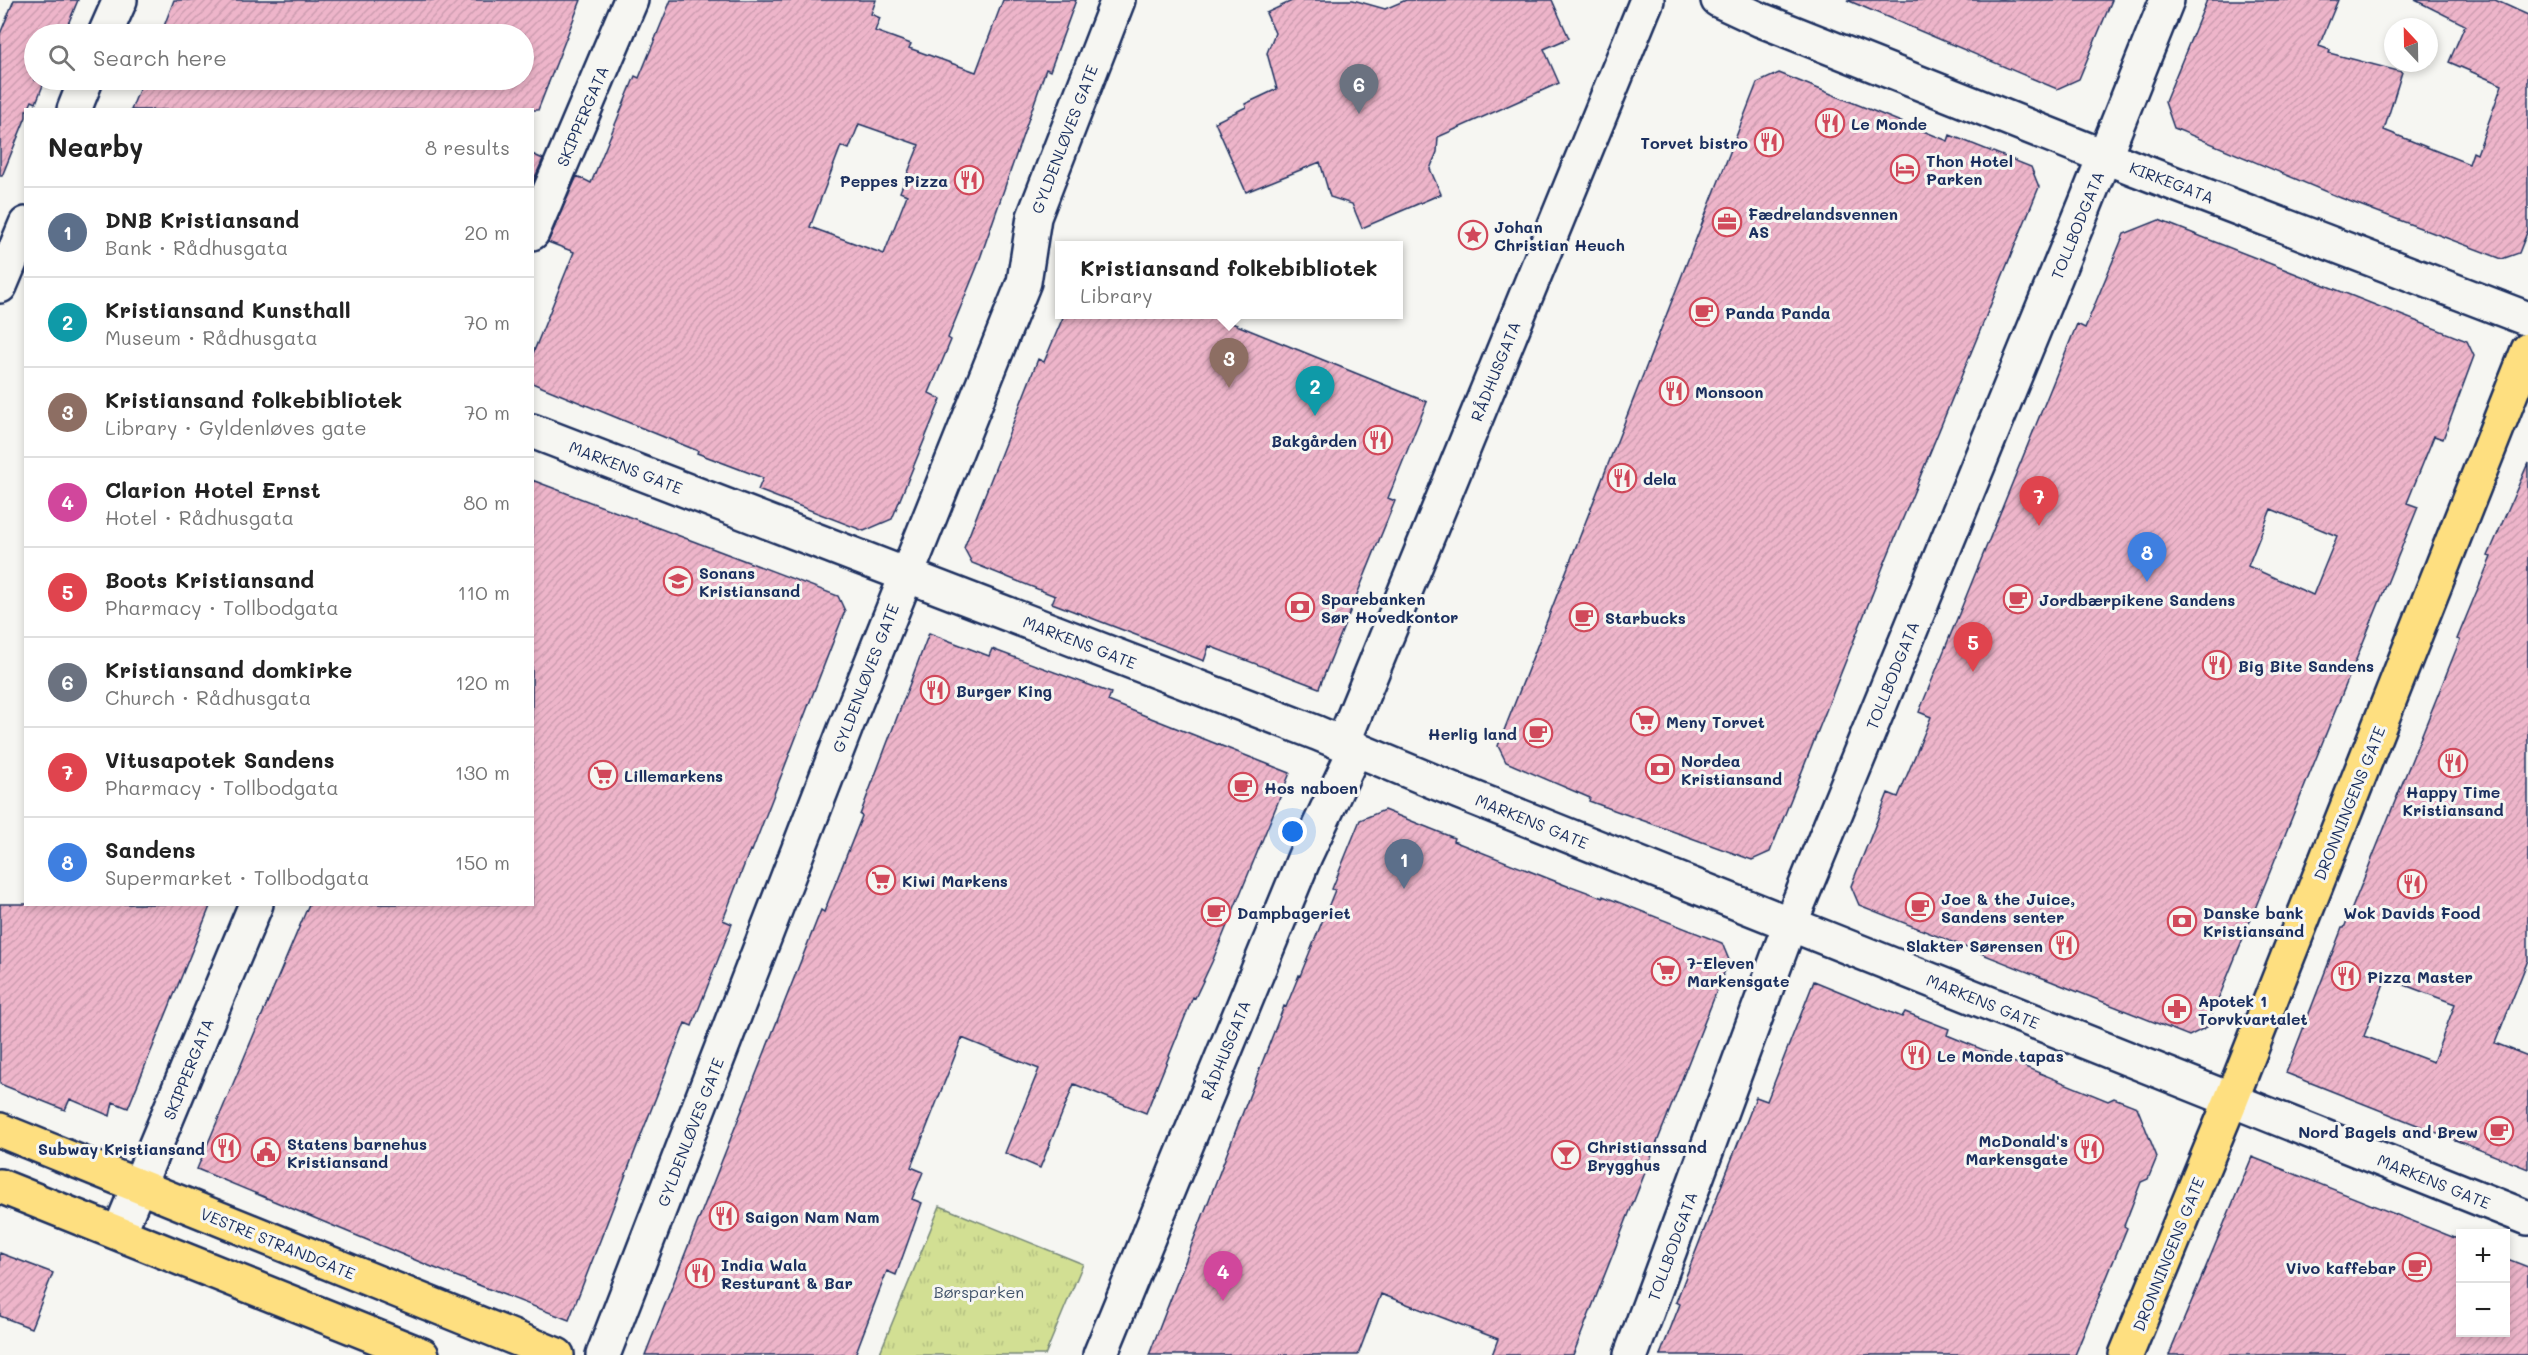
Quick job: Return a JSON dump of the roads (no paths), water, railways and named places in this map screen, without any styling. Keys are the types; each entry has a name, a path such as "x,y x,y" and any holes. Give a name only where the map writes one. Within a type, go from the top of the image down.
{"main road":[{"name":"DRONNINGENS GATE","path":"2126,1355 2231,1100 2528,350"},
{"name":"VESTRE STRANDGATE","path":"0,1130 557,1355"},
{"path":"0,1186 422,1355"}],"street":[{"path":"109,24 120,0"},
{"name":"SKIPPERGATA","path":"534,228 631,0"},
{"name":"GYLDENLØVES GATE","path":"603,1355 847,724 1024,282 1034,217 1118,0"},
{"name":"RÅDHUSGATA","path":"1100,1355 1305,856 1647,0"},
{"name":"KIRKEGATA","path":"1718,0 1820,44 2104,156 2528,319"},
{"name":"TOLLBODGATA","path":"1631,1355 1790,924 2167,0"},
{"path":"75,108 83,90"},
{"path":"0,286 18,231"},
{"name":"MARKENS GATE","path":"534,432 1349,745 1459,792 2528,1218"},
{"name":"SKIPPERGATA","path":"119,1233 255,906"}],"place":[{"name":"Kristiansand domkirke","path":"1359,114"},
{"name":"Le Monde","path":"1830,123"},
{"name":"Torvet bistro","path":"1769,142"},
{"name":"Thon Hotel Parken","path":"1905,169"},
{"name":"Peppes Pizza","path":"969,180"},
{"name":"Fædrelandsvennen AS","path":"1727,222"},
{"name":"Johan Christian Heuch","path":"1473,235"},
{"name":"Panda Panda","path":"1704,312"},
{"name":"Kristiansand folkebibliotek","path":"1229,388"},
{"name":"Monsoon","path":"1674,391"},
{"name":"Kristiansand Kunsthall","path":"1315,416"},
{"name":"Bakgården","path":"1378,440"},
{"name":"dela","path":"1622,478"},
{"name":"Vitusapotek Sandens","path":"2039,526"},
{"name":"Sonans Kristiansand","path":"678,581"},
{"name":"Sandens","path":"2147,582"},
{"name":"Jordbærpikene Sandens","path":"2018,599"},
{"name":"Sparebanken Sør Hovedkontor","path":"1300,607"},
{"name":"Starbucks","path":"1584,617"},
{"name":"Big Bite Sandens","path":"2217,665"},
{"name":"Boots Kristiansand","path":"1973,672"},
{"name":"Burger King","path":"935,690"},
{"name":"Meny Torvet","path":"1645,721"},
{"name":"Herlig land","path":"1538,733"},
{"name":"Happy Time Kristiansand","path":"2453,763"},
{"name":"Nordea Kristiansand","path":"1660,769"},
{"name":"Lillemarkens","path":"603,775"},
{"name":"Hos naboen","path":"1243,787"},
{"name":"Kiwi Markens","path":"881,880"},
{"name":"Wok Davids Food","path":"2412,884"},
{"name":"DNB Kristiansand","path":"1404,889"},
{"name":"Joe & the Juice, Sandens senter","path":"1920,907"},
{"name":"Dampbageriet","path":"1216,912"},
{"name":"Danske bank Kristiansand","path":"2182,921"},
{"name":"Slakter Sørensen","path":"2064,945"},
{"name":"7-Eleven Markensgate","path":"1666,971"},
{"name":"Pizza Master","path":"2346,976"},
{"name":"Apotek 1 Torvkvartalet","path":"2177,1009"},
{"name":"Le Monde tapas","path":"1916,1055"},
{"name":"Nord Bagels and Brew","path":"2499,1131"},
{"name":"Subway Kristiansand","path":"226,1148"},
{"name":"McDonald's Markensgate","path":"2089,1149"},
{"name":"Statens barnehus Kristiansand","path":"266,1152"},
{"name":"Christianssand Brygghus","path":"1566,1155"},
{"name":"Saigon Nam Nam","path":"724,1216"},
{"name":"Vivo kaffebar","path":"2417,1267"},
{"name":"India Wala Resturant & Bar","path":"700,1273"},
{"name":"Clarion Hotel Ernst","path":"1223,1301"}],"park label":[{"name":"Børsparken","path":"979,1291"}]}
